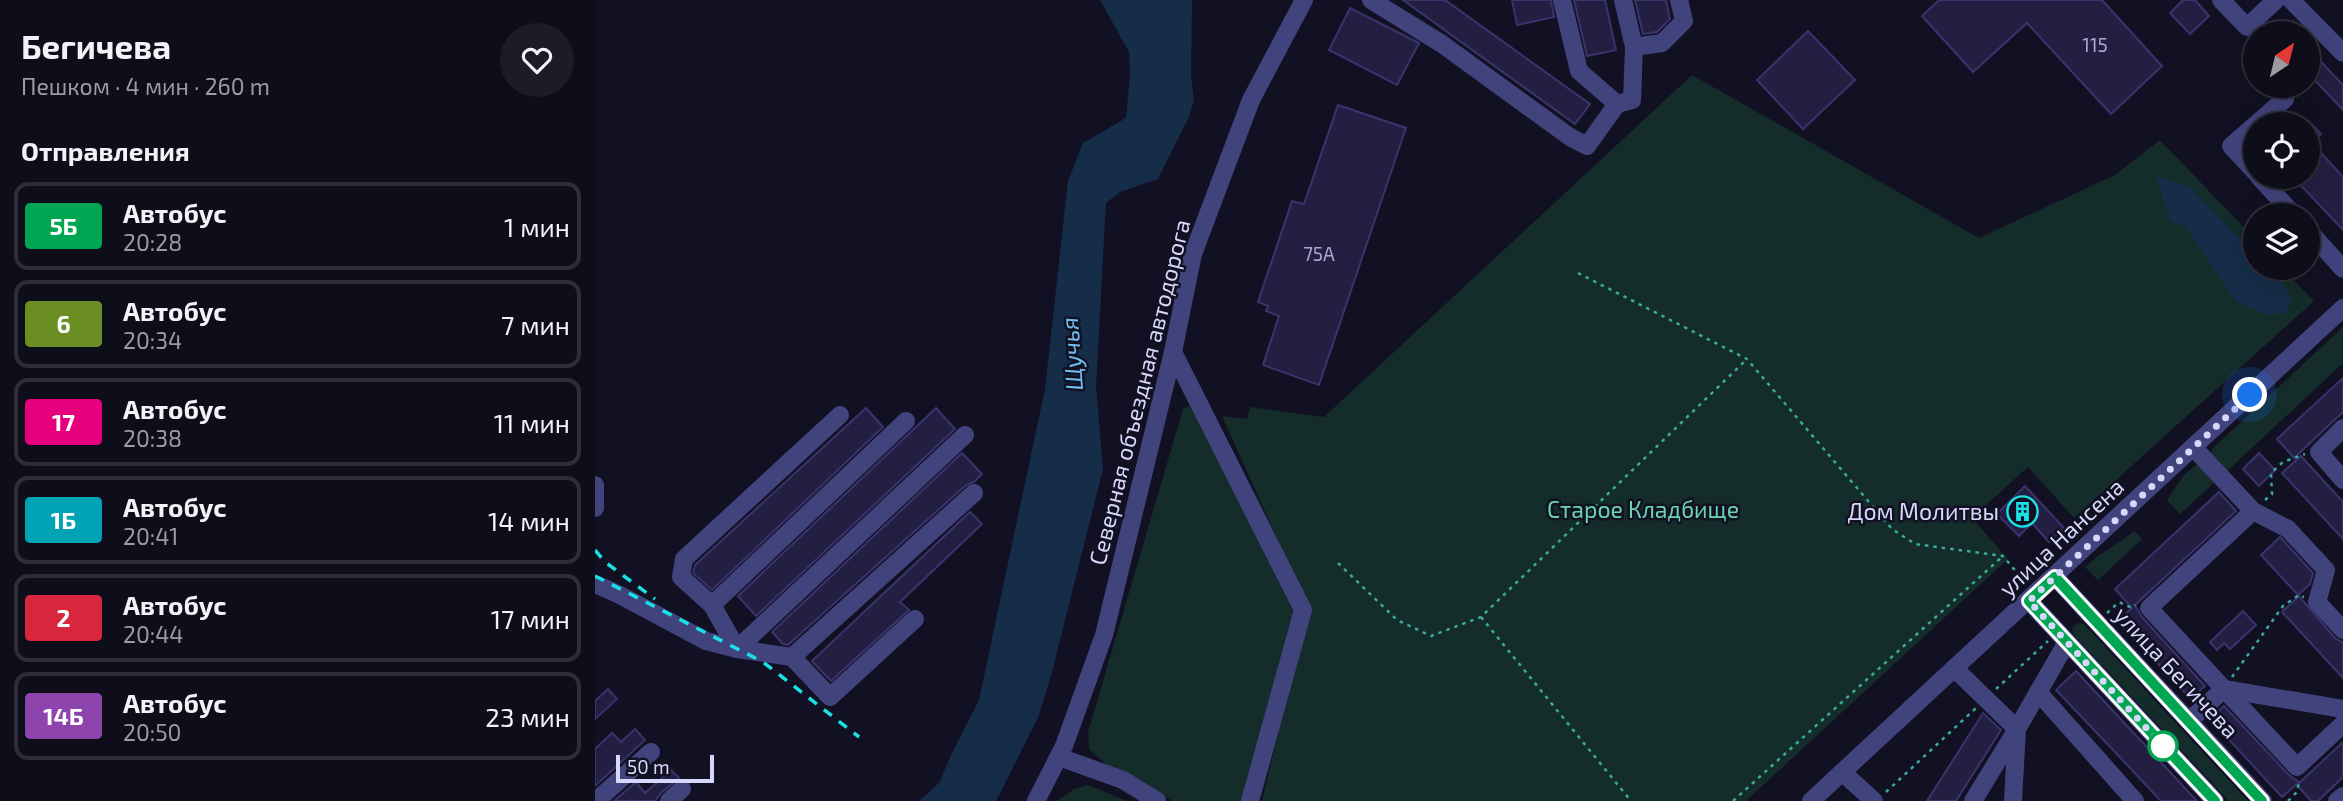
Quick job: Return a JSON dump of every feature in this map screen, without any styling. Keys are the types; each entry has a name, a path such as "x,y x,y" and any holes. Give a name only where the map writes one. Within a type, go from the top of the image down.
{"street":[{"name":"Северная объездная автодорога","path":"1036,801 1059,757 1104,635 1173,352 1193,254 1251,100 1304,0"},
{"path":"1371,0 1442,44 1570,138 1587,146 1617,104 1632,100 1634,47 1623,0"},
{"path":"1562,0 1579,71 1617,104"},
{"path":"1634,47 1663,43 1684,21 1679,0"},
{"path":"2221,0 2247,27 2276,0"},
{"path":"2291,0 2343,53"},
{"path":"2270,112 2285,99"},
{"path":"2243,136 2231,146 2243,159"},
{"path":"2270,189 2283,203"},
{"path":"2320,243 2343,269"},
{"name":"улица Нансена","path":"1811,801 2343,308"},
{"path":"1173,352 1303,610 1250,801"},
{"path":"737,649 712,606 681,577 684,559 840,415"},
{"path":"712,606 907,421"},
{"path":"2343,428 2319,452 2343,480"},
{"path":"737,649 965,435"},
{"path":"2193,447 2253,511 2288,529 2326,569 2317,602 2343,630"},
{"path":"595,485 595,508"},
{"path":"792,657 974,493"},
{"path":"2253,511 2149,608 2297,767 2343,724"},
{"name":"улица Бегичева","path":"2055,577 2263,801"},
{"path":"595,584 706,641 737,649 792,657 829,697 915,619"},
{"path":"2029,601 2059,640 2215,801"},
{"path":"1973,801 2038,692 2059,640"},
{"path":"1955,669 2017,729 2013,801"},
{"path":"2189,721 2224,689"},
{"path":"2224,689 2343,709"},
{"path":"2038,692 2135,801"},
{"path":"596,801 652,752"},
{"path":"1059,757 1123,780 1157,801"},
{"path":"1842,772 1880,796"},
{"path":"2337,801 2343,796"}],"path":[{"path":"1578,273 1747,359 1892,529 1915,544 2003,556 2019,575"},
{"path":"1338,563 1397,620 1431,636 1481,617 1747,359"},
{"path":"2253,511 2272,494 2271,473 2283,462 2302,454 2319,452"},
{"path":"1733,801 2003,556"},
{"path":"2224,689 2283,606 2299,595 2317,602"},
{"path":"2106,614 2119,602 2132,608 2135,605 2149,608"},
{"path":"1481,617 1631,801"},
{"path":"1880,796 1986,698 2059,640"},
{"path":"2288,801 2297,792 2297,767"}],"green space":[{"name":"Старое Кладбище","path":"1692,75 1979,238 2115,175 2160,140 2243,226 2243,280 2294,280 2314,301 2074,518 2028,467 1972,518 2008,559 1746,801 1262,801 1308,607 1222,416 1247,419 1250,407 1324,417"},
{"path":"2343,327 2343,363 2225,473 2210,456 2212,449"},
{"path":"1192,404 1294,613 1244,801 1173,801 1110,768 1089,749 1088,732 1183,409"},
{"path":"2196,465 2216,481 2180,514 2167,500 2184,475"},
{"path":"2134,531 2142,539 2098,580 2085,567 2097,557"},
{"path":"2077,623 2084,624 2248,801 2229,801 2073,634 2072,629"},
{"path":"1088,785 1127,801 1057,801 1074,789"}],"water":[{"name":"Щучья","path":"1100,0 1192,0 1191,77 1194,100 1188,119 1158,179 1120,192 1106,203 1096,386 1103,469 1039,715 996,801 919,801 939,783 979,700 1045,389 1068,181 1083,143 1126,118 1129,52"},
{"path":"2156,177 2189,186 2243,242 2243,280 2279,280 2282,283 2292,300 2285,313 2266,315 2237,302 2184,225 2170,222"}],"building":[{"path":"1403,0 1445,0 1590,104 1575,124"},
{"path":"1512,0 1551,0 1554,17 1517,25"},
{"path":"1574,0 1605,0 1616,50 1587,56"},
{"path":"1635,0 1666,0 1670,19 1657,32 1643,34"},
{"path":"1939,0 2102,0 2162,66 2111,114 2027,23 1973,72 1922,16"},
{"path":"2183,0 2195,0 2209,16 2190,34 2170,13"},
{"path":"1350,8 1419,43 1397,85 1329,50"},
{"path":"1808,31 1855,80 1803,129 1757,80"},
{"path":"2321,62 2343,85 2343,110 2321,87"},
{"path":"1338,105 1406,128 1319,385 1263,365 1279,316 1266,311 1268,306 1258,302 1292,201 1304,204"},
{"path":"2320,152 2343,177 2343,230 2304,189 2320,189"},
{"path":"2343,378 2343,412 2294,458 2277,439"},
{"path":"866,408 883,427 712,590 693,573 695,565"},
{"path":"936,408 955,429 756,616 738,596"},
{"path":"962,453 982,474 966,485 788,645 783,644 772,632"},
{"path":"2259,453 2275,470 2259,486 2243,469"},
{"path":"2301,456 2343,502 2343,539 2282,473"},
{"name":"Дом Молитвы","path":"2025,486 2064,528 2049,542 2032,523 2019,536 1997,514"},
{"path":"2219,492 2236,511 2135,605 2141,616 2205,686 2191,699 2118,621 2132,608 2115,589"},
{"path":"970,512 982,524 900,602 909,610 831,681 812,661"},
{"path":"2280,537 2313,573 2310,584 2298,595 2261,555"},
{"path":"2299,596 2335,638 2343,643 2343,678 2282,612"},
{"path":"2243,611 2256,625 2230,649 2224,643 2217,650 2210,642"},
{"path":"2076,671 2197,801 2161,801 2056,690"},
{"path":"608,689 617,699 595,719 595,701"},
{"path":"2224,706 2289,775 2299,782 2282,797 2210,719"},
{"path":"1983,713 2001,730 1956,801 1927,801"},
{"path":"635,729 645,740 595,786 595,749 612,733 621,742"},
{"path":"2343,742 2343,777 2318,801 2311,801 2297,785"},
{"path":"671,770 679,778 655,801 614,801 636,782 645,793"}],"railway":[{"path":"595,550 605,562 655,599"},
{"path":"595,576 763,662 859,737"}],"bus line":[{"name":"5Б","path":"2215,801 2029,601 2055,577 2262,801"}],"place":[{"name":"Дом Молитвы","path":"2022,511"}],"route":[{"path":"2163,746 2029,601 2250,395"}]}
